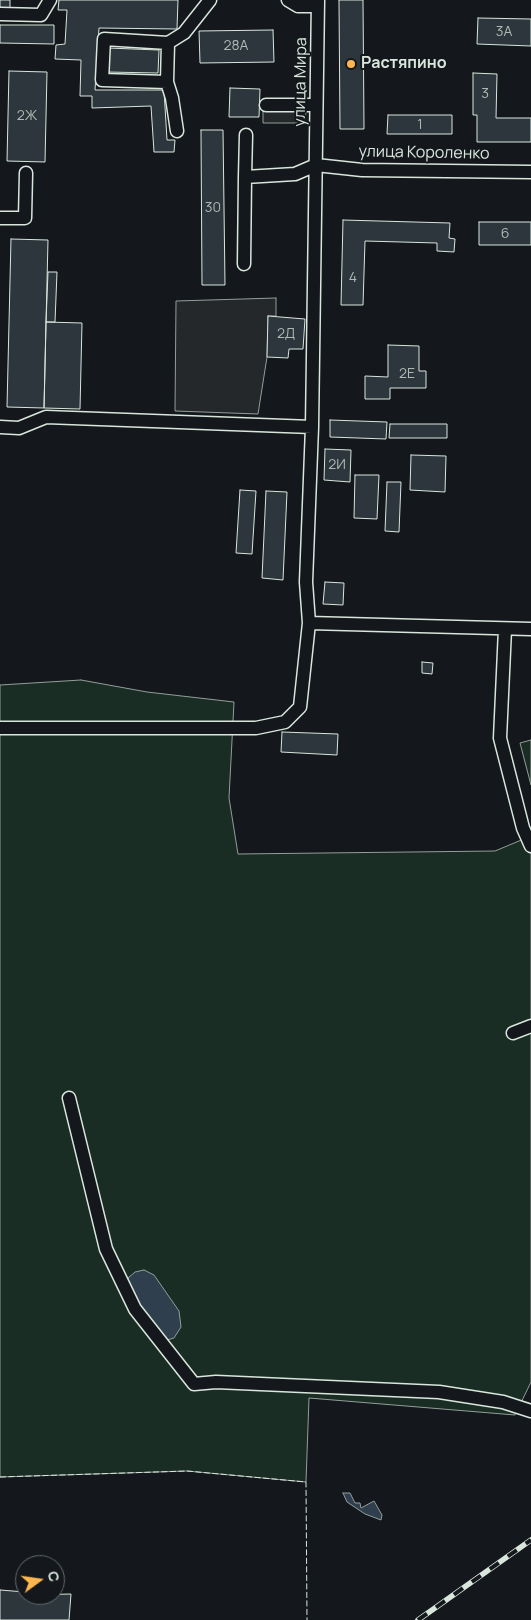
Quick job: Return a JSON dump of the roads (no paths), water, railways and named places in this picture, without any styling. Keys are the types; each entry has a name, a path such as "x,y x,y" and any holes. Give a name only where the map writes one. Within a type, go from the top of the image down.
{"street":[{"path":"0,14 41,15 50,0"},
{"path":"167,82 102,80 104,39 168,43 184,33 210,0"},
{"path":"288,0 298,6 318,3"},
{"name":"улица Мира","path":"0,728 256,728 284,722 300,707 309,623 306,582 312,428 318,3"},
{"path":"168,43 167,82 172,98 177,131"},
{"path":"266,105 316,106"},
{"path":"244,264 246,134"},
{"path":"245,177 295,174 316,165"},
{"name":"улица Короленко","path":"316,165 362,170 531,172"},
{"path":"0,218 25,218 26,173"},
{"path":"0,427 19,428 46,417 312,428"},
{"path":"309,623 531,629"},
{"path":"505,629 500,738 523,828 531,846"},
{"path":"513,1033 531,1026"},
{"path":"69,1098 106,1249 135,1309 194,1384 216,1382 439,1392 503,1402 531,1411"}],"water":[{"path":"144,1270 154,1275 179,1311 181,1327 174,1338 167,1340 133,1298 128,1278 135,1272"},
{"path":"343,1493 350,1493 355,1503 360,1503 361,1508 374,1501 382,1515 381,1520 365,1514 347,1502"}],"railway":[{"path":"418,1620 531,1540"}],"place":[{"name":"Растяпино","path":"351,64"}]}
